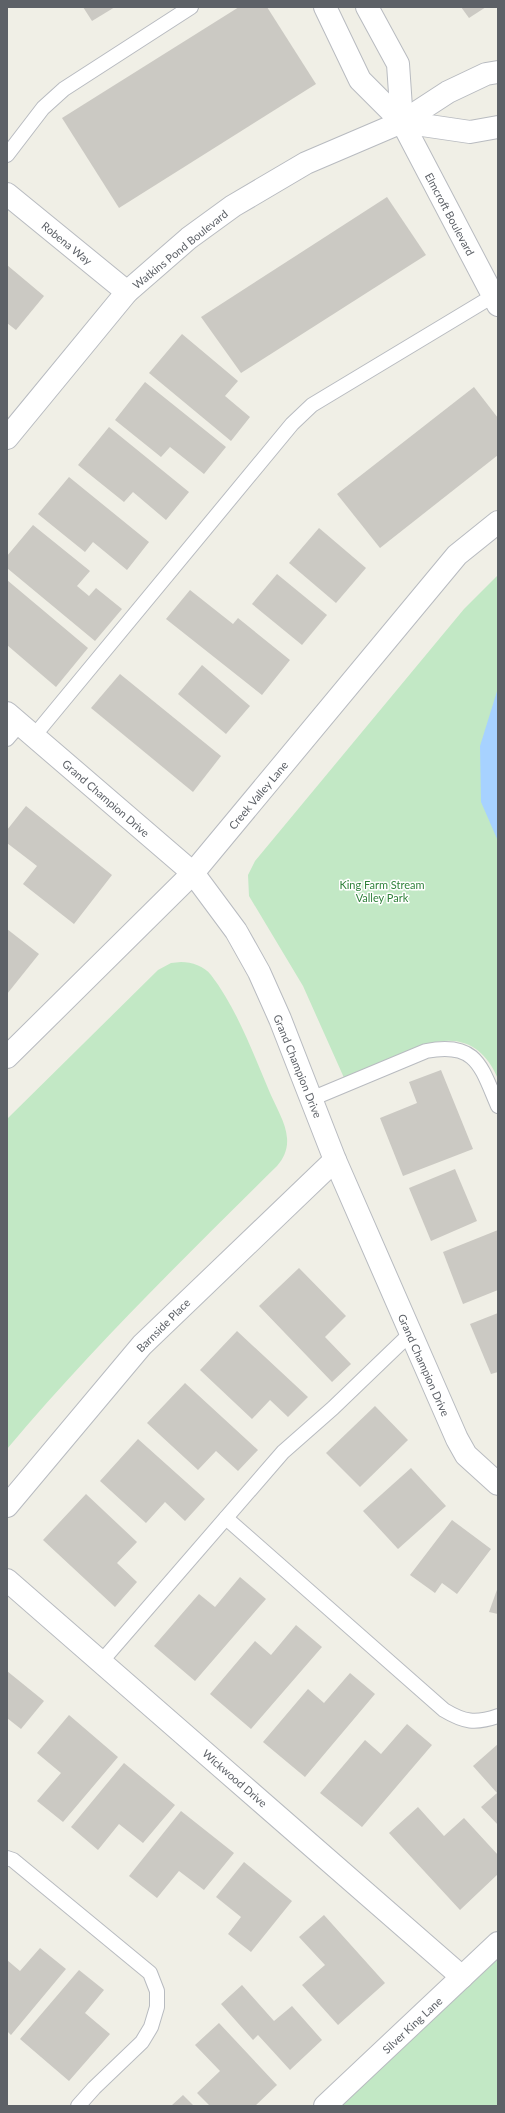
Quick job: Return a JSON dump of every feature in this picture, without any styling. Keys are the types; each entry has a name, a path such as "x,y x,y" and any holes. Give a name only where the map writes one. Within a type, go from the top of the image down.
{"street":[{"name":"Elmcroft Boulevard","path":"325,7 360,80 402,122 496,301"},
{"name":"Elmcroft Boulevard","path":"367,7 398,64 402,122"},
{"name":"Watkins Pond Boulevard","path":"7,438 127,292 189,238 233,206 306,163 402,122 448,92 486,74 498,72"},
{"path":"402,122 470,132 498,127"},
{"name":"Robena Way","path":"7,194 127,292"},
{"name":"Creek Valley Lane","path":"7,1057 193,873 457,554 498,522"},
{"name":"Grand Champion Drive","path":"17,728 193,873 236,931 259,972 335,1160 457,1439 466,1455 498,1484"},
{"name":"Barnside Place","path":"7,1506 142,1345 335,1160"},
{"name":"Wickwood Drive","path":"7,1580 462,1977"},
{"name":"Silver King Lane","path":"325,2106 498,1943"}],"lane":[{"path":"7,155 43,108 64,89 191,7"},
{"path":"17,728 292,424 312,405 496,301"},
{"path":"311,1099 426,1051 440,1048 452,1049 471,1055 481,1068 498,1106"},
{"path":"101,1662 283,1452 333,1408 411,1333"},
{"path":"226,1518 444,1710 460,1720 484,1720 498,1716"},
{"path":"7,1858 13,1860 150,1972 157,1991 157,2007 151,2027 142,2042 94,2088 78,2106"}],"green space":[{"name":"King Farm Stream Valley Park","path":"498,575 498,1079 493,1068 479,1051 461,1042 440,1041 428,1044 345,1080 303,986 249,896 248,875 255,861 464,609"},
{"path":"181,962 198,965 205,969 211,975 229,1002 244,1032 283,1121 287,1138 285,1153 277,1166 105,1340 7,1449 7,1119 158,970 171,963"},
{"path":"498,1943 498,2106 325,2106"}],"water":[{"path":"498,688 498,841 481,802 480,746"}],"building":[{"path":"83,7 115,7 92,21"},
{"path":"239,7 267,7 316,84 119,208 62,118"},
{"path":"461,7 486,7 469,18"},
{"path":"387,197 426,255 241,373 201,317"},
{"path":"7,265 44,296 16,330 7,323"},
{"path":"182,334 238,381 225,396 250,417 231,441 149,373"},
{"path":"145,382 226,447 204,474 170,447 161,457 115,420"},
{"path":"474,387 498,418 498,455 380,548 337,494"},
{"path":"109,427 189,492 166,520 133,492 124,502 78,465"},
{"path":"69,477 149,542 127,570 93,542 85,552 38,514"},
{"path":"33,525 90,571 77,586 89,596 96,588 122,609 95,641 7,568 7,556"},
{"path":"319,528 366,568 336,603 289,563"},
{"path":"277,574 327,615 302,645 252,604"},
{"path":"7,580 88,648 56,687 7,645"},
{"path":"190,590 233,624 238,618 290,660 262,695 166,619"},
{"path":"202,665 250,706 226,734 178,694"},
{"path":"120,674 221,756 193,792 91,708"},
{"path":"26,806 112,875 74,924 23,884 37,866 7,843 7,830"},
{"path":"7,929 39,954 7,994"},
{"path":"441,1070 473,1149 403,1176 380,1118 417,1103 409,1082"},
{"path":"455,1169 477,1221 431,1241 409,1188"},
{"path":"498,1230 498,1290 463,1304 443,1252"},
{"path":"299,1268 346,1316 325,1337 351,1364 332,1382 259,1306"},
{"path":"498,1313 498,1372 491,1374 470,1324"},
{"path":"237,1331 308,1397 288,1417 270,1400 252,1419 200,1370"},
{"path":"185,1383 258,1450 238,1471 216,1451 198,1470 147,1423"},
{"path":"375,1406 408,1440 360,1487 326,1453"},
{"path":"138,1439 205,1499 185,1521 165,1502 146,1523 100,1481"},
{"path":"411,1468 446,1506 398,1549 363,1511"},
{"path":"86,1494 137,1542 117,1563 137,1582 115,1607 43,1540"},
{"path":"452,1520 491,1549 457,1594 442,1583 435,1593 410,1575"},
{"path":"240,1577 266,1599 195,1681 154,1646 199,1594 215,1607"},
{"path":"498,1587 498,1614 489,1612"},
{"path":"296,1625 322,1647 251,1729 210,1694 255,1641 271,1655"},
{"path":"7,1671 44,1701 21,1729 7,1718"},
{"path":"350,1673 375,1694 305,1777 263,1742 308,1689 324,1703"},
{"path":"69,1715 118,1757 63,1822 37,1801 61,1773 37,1753"},
{"path":"407,1724 432,1745 362,1827 320,1793 365,1740 381,1754"},
{"path":"498,1744 498,1825 481,1807 497,1793 473,1766"},
{"path":"124,1763 175,1805 143,1843 119,1824 98,1850 71,1827"},
{"path":"418,1807 444,1836 464,1818 498,1855 498,1874 460,1910 389,1833"},
{"path":"181,1811 234,1853 204,1890 179,1871 157,1898 129,1876"},
{"path":"244,1862 292,1901 251,1952 228,1934 241,1917 216,1897"},
{"path":"324,1915 385,1983 338,2025 302,1985 325,1965 299,1937"},
{"path":"40,1948 66,1969 11,2035 7,2031 7,1960 20,1971"},
{"path":"79,1970 104,1990 85,2013 110,2034 69,2081 20,2039"},
{"path":"242,1985 274,2021 292,2006 322,2040 290,2070 258,2035 253,2040 221,2004"},
{"path":"219,2023 277,2085 255,2106 210,2106 197,2093 220,2071 195,2045"},
{"path":"183,2095 194,2106 171,2106"}]}
